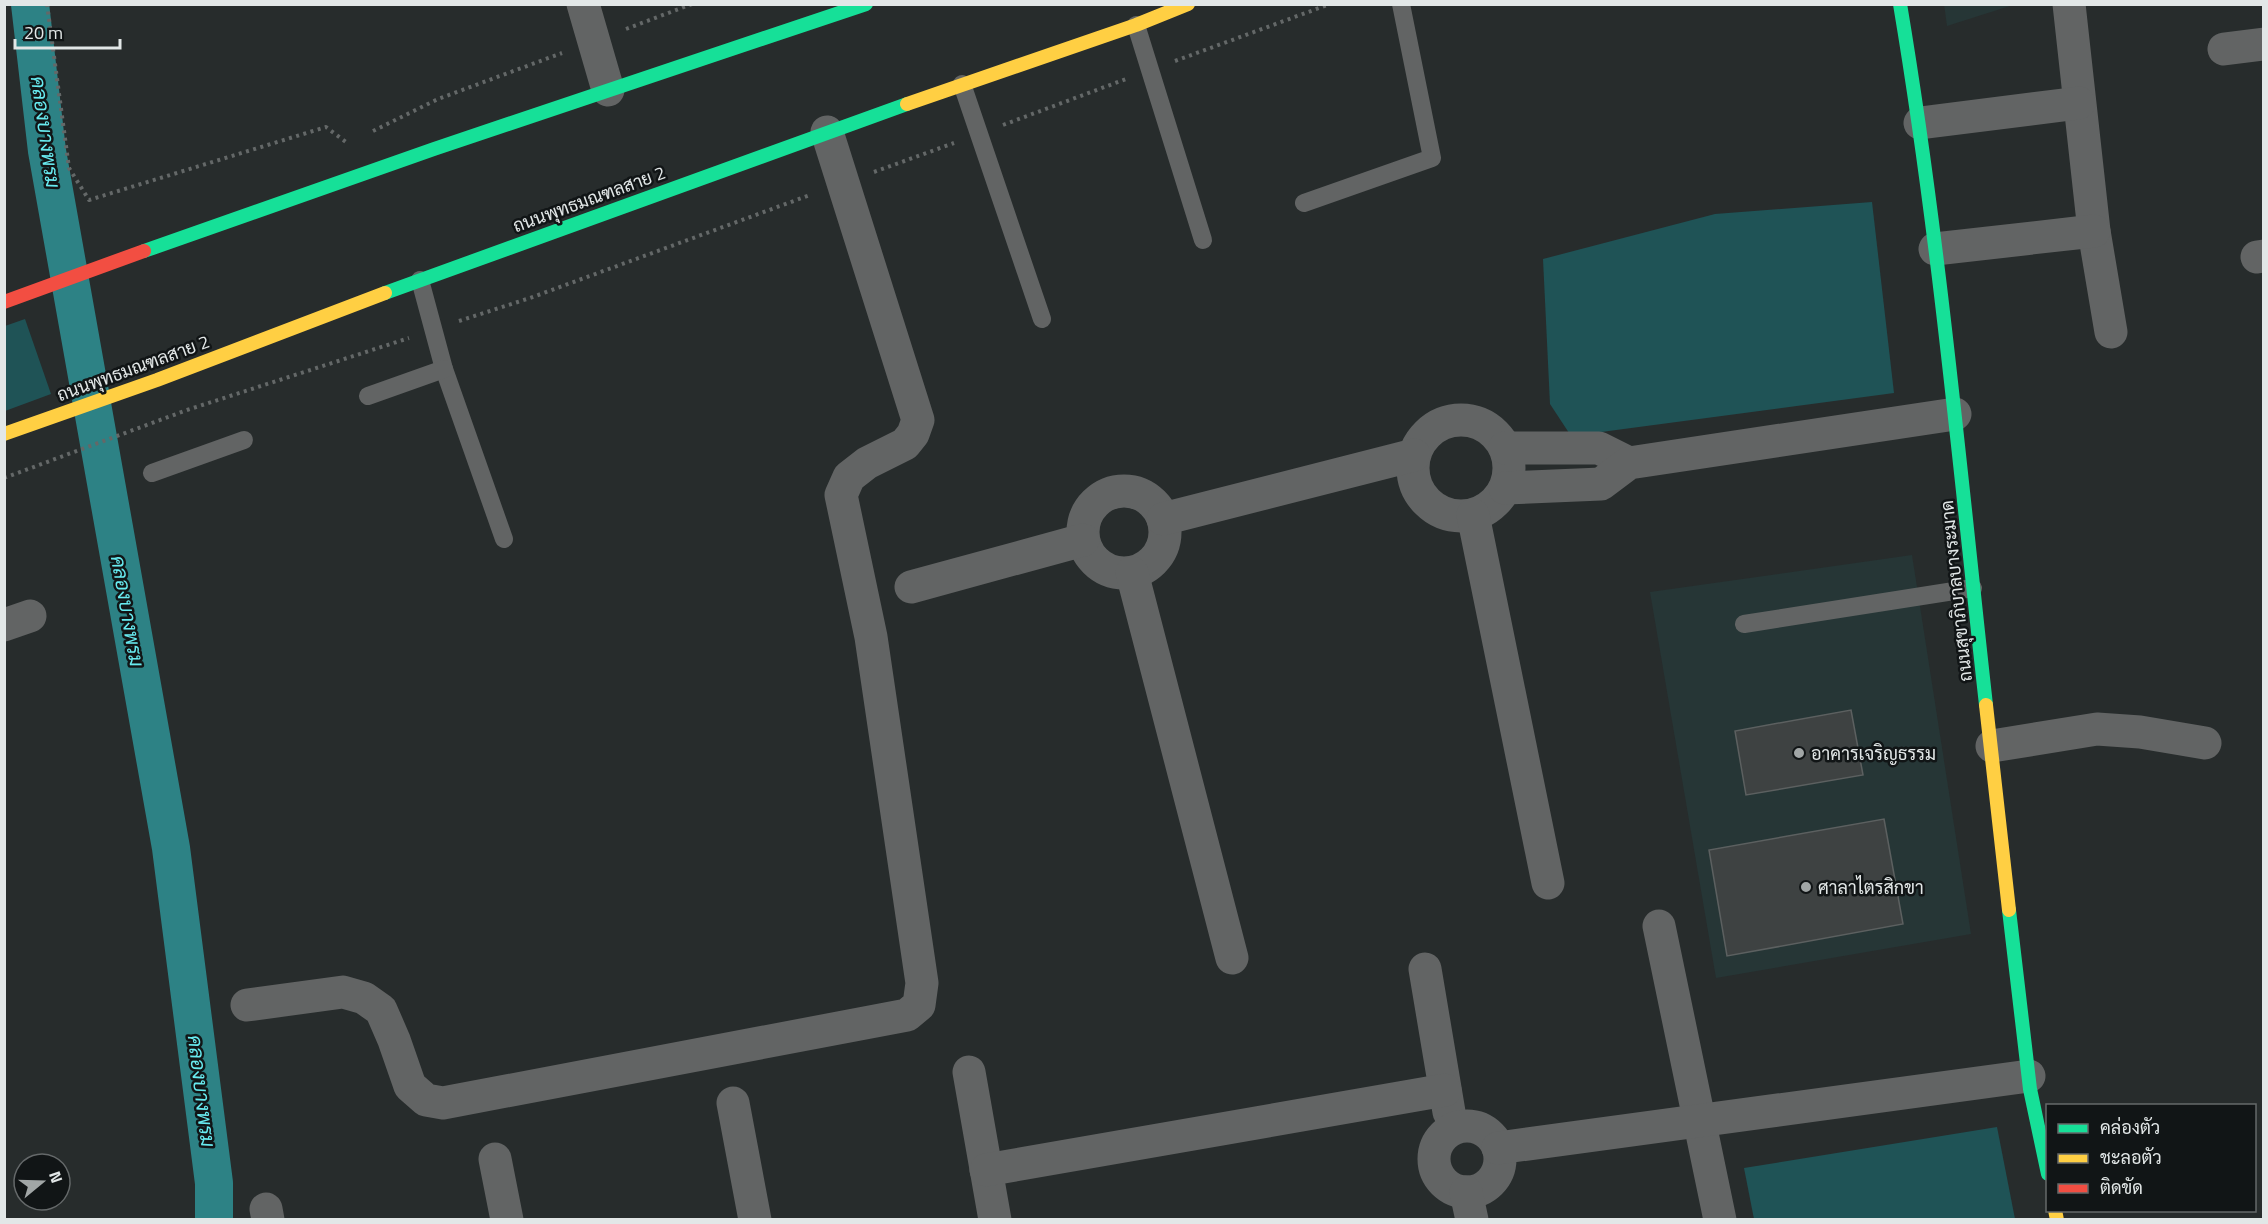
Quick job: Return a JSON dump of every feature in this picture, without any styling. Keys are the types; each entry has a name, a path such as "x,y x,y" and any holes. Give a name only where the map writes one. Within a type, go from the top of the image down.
{"main road":[{"path":"4,302 126,256 866,4"},
{"name":"ถนนพุทธมณฑลสาย 2","path":"4,434 157,380 420,280 827,132 1136,25 1188,4"},
{"name":"ถนนสุขาภิบาลบางระมาด","path":"1900,4 1920,123 2029,1076 2046,1164"}],"street":[{"path":"583,4 608,90"},
{"path":"2069,4 2094,231 2111,332"},
{"path":"2224,49 2264,44"},
{"path":"1920,123 2079,104"},
{"path":"247,1005 344,992 364,998 381,1010 410,1086 426,1100 443,1103 907,1015 919,1005 922,983 873,648 841,495 849,477 867,463 905,444 913,434 918,420 827,132"},
{"path":"1935,249 2094,231"},
{"path":"1505,488 1601,484 1629,464 1954,414"},
{"path":"1472,420 1497,435 1504,448 1509,468 1505,488 1492,506 1473,515 1456,516 1440,512 1426,502 1417,488 1413,472 1414,455 1420,441 1443,423 1472,420"},
{"path":"1504,448 1599,448 1629,464"},
{"path":"1163,519 1414,455"},
{"path":"1129,491 1144,496 1156,506 1163,519 1166,533 1163,547 1155,559 1145,568 1132,573 1116,573 1101,566 1090,555 1083,540 1083,524 1089,510 1100,498 1114,492 1129,491"},
{"path":"1473,515 1548,883"},
{"path":"910,587 1083,540"},
{"path":"1132,573 1232,958"},
{"path":"1992,746 2097,729 2140,732 2205,743"},
{"path":"1659,926 1720,1220"},
{"path":"1425,969 1452,1129"},
{"path":"969,1072 995,1220"},
{"path":"1498,1148 2029,1076"},
{"path":"986,1170 1445,1090"},
{"path":"733,1103 755,1220"},
{"path":"1473,1126 1484,1130 1493,1138 1498,1148 1498,1168 1494,1178 1477,1190 1469,1206 1440,1178 1435,1168 1436,1146 1442,1136 1452,1129 1473,1126"},
{"path":"495,1159 507,1220"}],"lane":[{"path":"1304,203 1432,158 1401,4"},
{"path":"1136,25 1203,240"},
{"path":"962,84 1042,319"},
{"path":"420,280 444,369 504,539"},
{"path":"368,396 444,369"},
{"path":"152,473 244,440"},
{"path":"1744,624 1973,588"}],"path":[{"path":"47,4 69,168 89,200 326,127 346,142"},
{"path":"370,132 438,99 692,4"},
{"path":"4,478 188,410 530,298 1330,4"},
{"path":"336,146 354,140"}],"shaded area":[{"path":"1944,4 2013,4 2013,5 1947,26"},
{"path":"1872,202 1894,393 1571,436 1550,404 1543,259 1715,214"},
{"path":"25,319 51,394 5,411 5,326"},
{"path":"1912,555 1971,934 1716,978 1650,592"},
{"path":"1997,1127 2015,1219 1754,1219 1744,1168"}],"building":[{"name":"อาคารเจริญธรรม","path":"1851,710 1863,775 1746,795 1735,731"},
{"name":"ศาลาไตรสิกขา","path":"1884,819 1903,924 1727,956 1709,850"}],"waterway":[{"name":"คลองบางพรม","path":"30,4 47,151 171,848 214,1183 214,1220"}],"traffic: fast":[{"path":"144,251 434,149 866,4"},
{"path":"1900,4 1937,266 1986,705"},
{"path":"385,293 907,104"},
{"path":"2009,910 2030,1089 2046,1165"}],"traffic: slow":[{"path":"907,104 1136,25 1188,4"},
{"path":"4,434 157,380 385,293"},
{"path":"1986,705 2009,910"},
{"path":"2055,1212 2057,1220"}],"traffic: jam":[{"path":"4,302 144,251"}],"place":[{"name":"อาคารเจริญธรรม","path":"1799,753"},
{"name":"ศาลาไตรสิกขา","path":"1806,887"}]}
